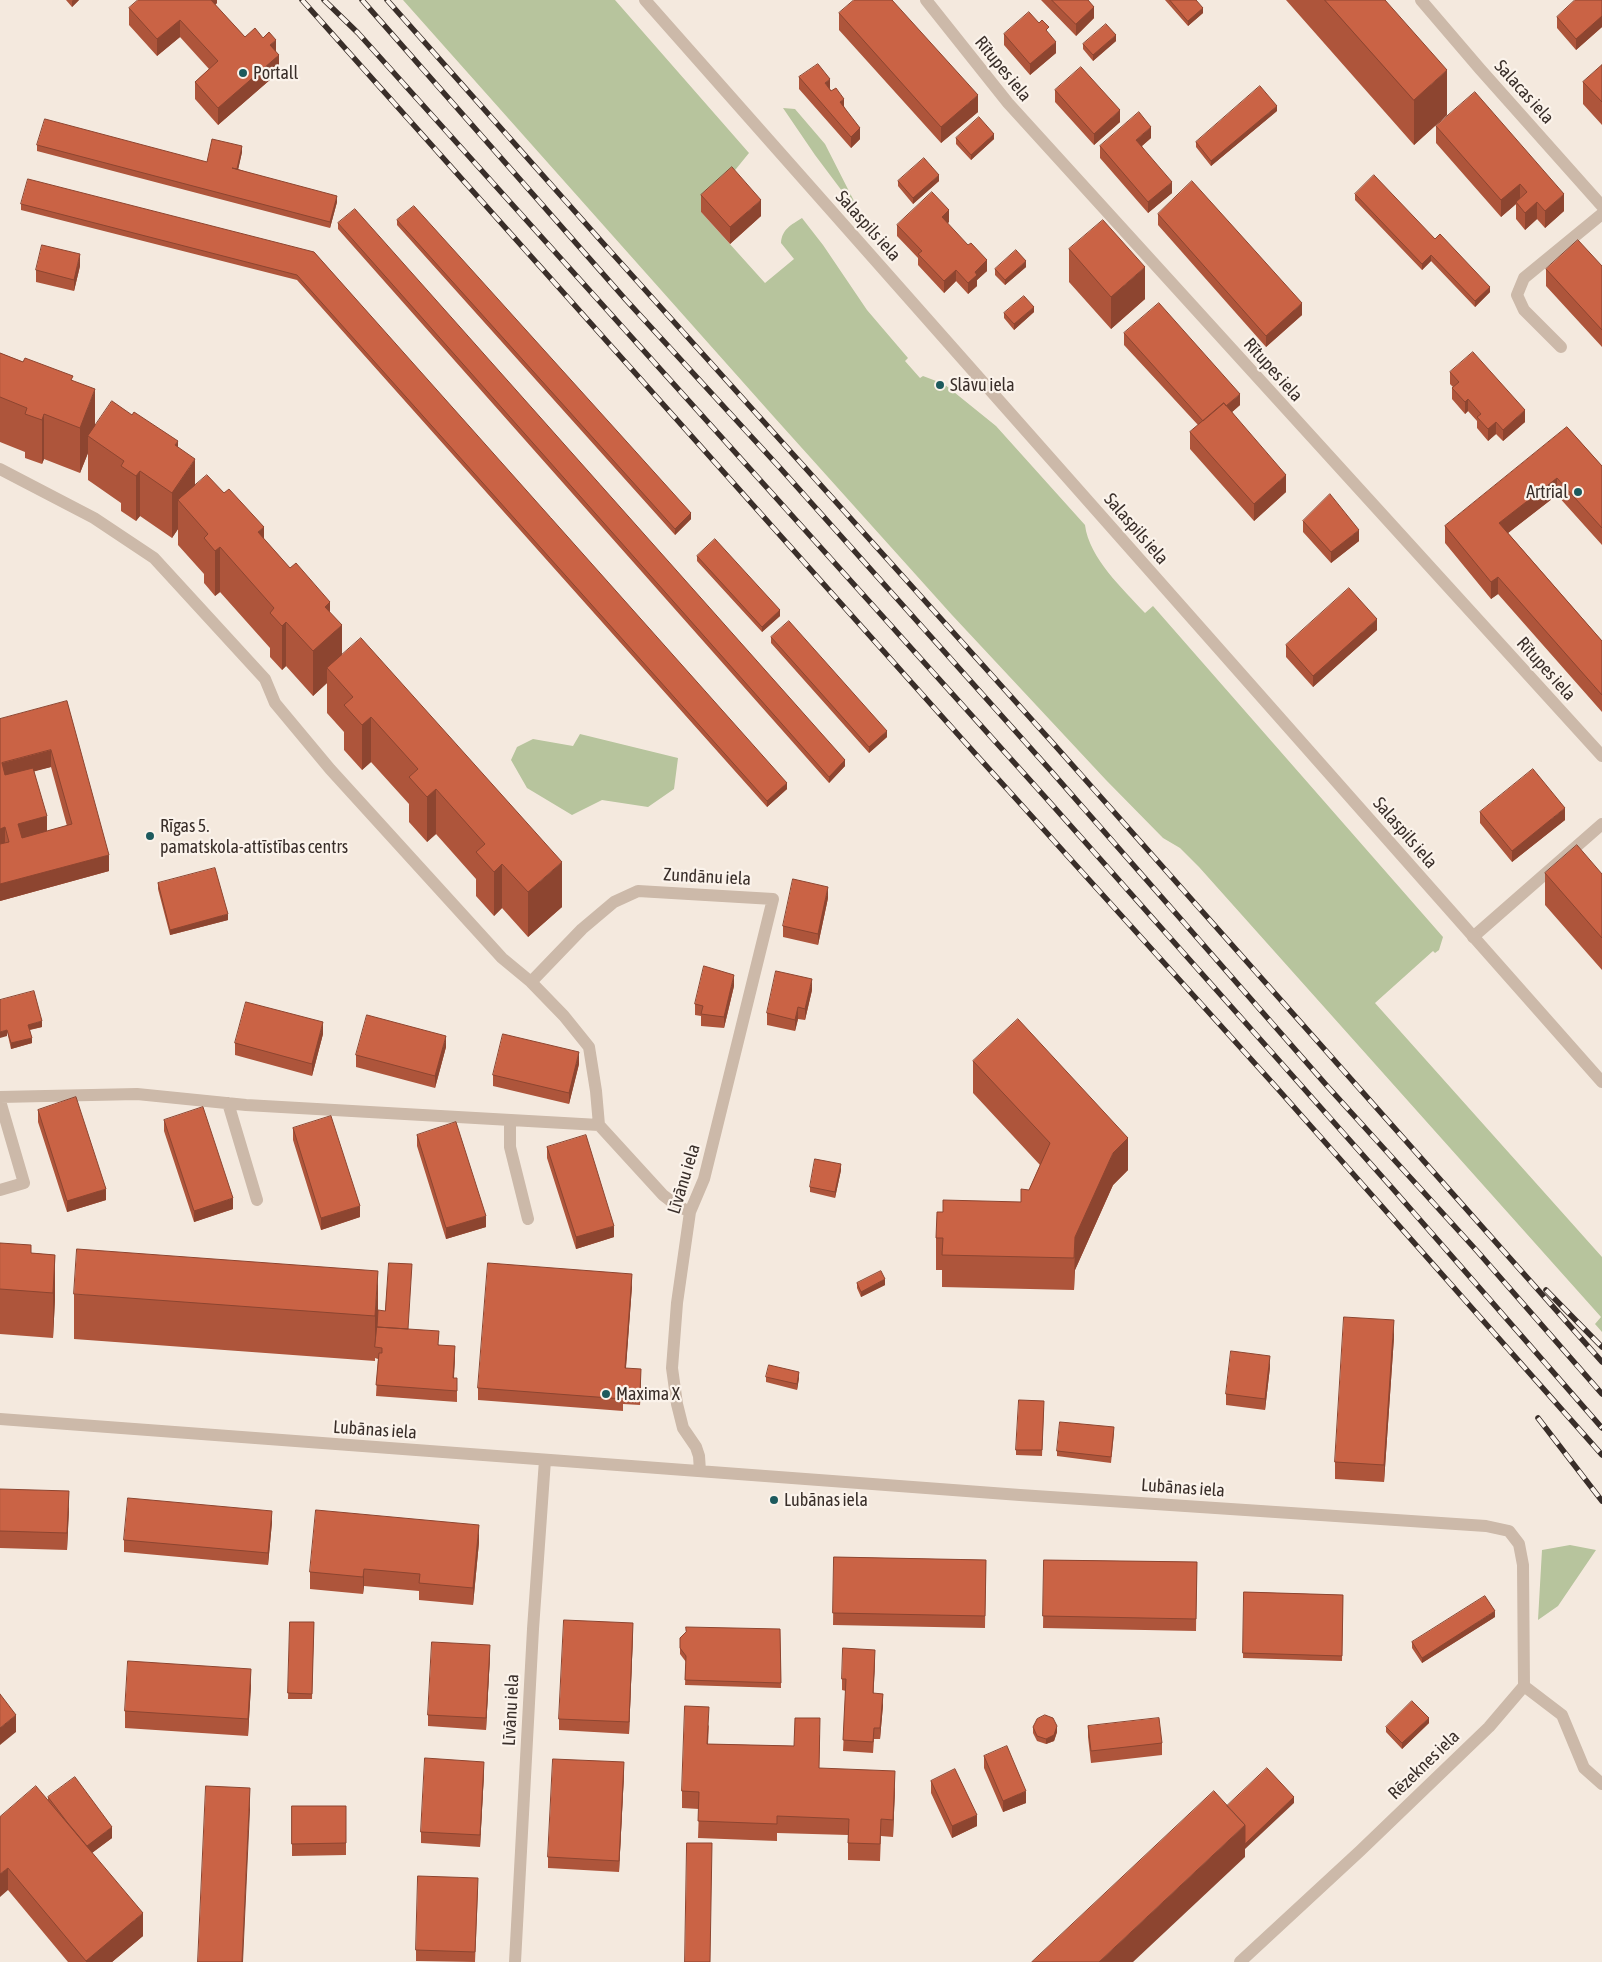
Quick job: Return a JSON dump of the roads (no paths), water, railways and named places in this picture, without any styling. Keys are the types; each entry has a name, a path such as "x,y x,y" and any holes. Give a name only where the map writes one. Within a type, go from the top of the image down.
{"street":[{"name":"Salaspils iela","path":"644,0 1602,1082"},
{"name":"Rītupes iela","path":"926,0 1008,103 1602,756"},
{"name":"Salacas iela","path":"1422,0 1480,69 1602,206"},
{"path":"1561,347 1524,310 1517,295 1524,278 1602,214"},
{"path":"0,469 94,518 154,558 264,679 275,703 330,769 502,958 531,982 564,1016 589,1047 599,1125 663,1195 676,1205 690,1212"},
{"path":"1473,937 1602,824"},
{"name":"Zundānu iela","path":"531,982 588,924 614,902 638,891 774,898"},
{"name":"Līvānu iela","path":"700,1471 700,1456 683,1428 677,1404 672,1368 677,1303 690,1212 704,1179 774,898"},
{"path":"0,1097 137,1094 228,1103 599,1125"},
{"path":"0,1101 24,1183 0,1190"},
{"path":"228,1103 257,1200"},
{"path":"510,1121 510,1147 528,1218"},
{"name":"Lubānas iela","path":"0,1419 1020,1495 1486,1526 1509,1531 1519,1544 1523,1566 1524,1686"},
{"name":"Līvānu iela","path":"515,1962 533,1629 545,1460"},
{"path":"1524,1686 1562,1715 1584,1768 1602,1784"},
{"name":"Rēzeknes iela","path":"1240,1962 1360,1851 1489,1727 1524,1686"}],"railway":[{"path":"302,0 962,739 1277,1088 1602,1455"},
{"path":"324,0 358,33 1046,798 1602,1428"},
{"path":"362,0 626,300 781,469 1051,771 1328,1087 1477,1251 1602,1394"},
{"path":"387,0 1051,741 1602,1362"},
{"path":"1546,1290 1602,1347"},
{"path":"1538,1418 1602,1501"}],"place":[{"name":"Portall","path":"243,73"},
{"name":"Slāvu iela","path":"940,385"},
{"name":"Artrial","path":"1578,492"},
{"name":"Rīgas 5. pamatskola-attīstības centrs","path":"150,836"},
{"name":"Maxima X","path":"606,1394"},
{"name":"Lubānas iela","path":"774,1500"}]}
